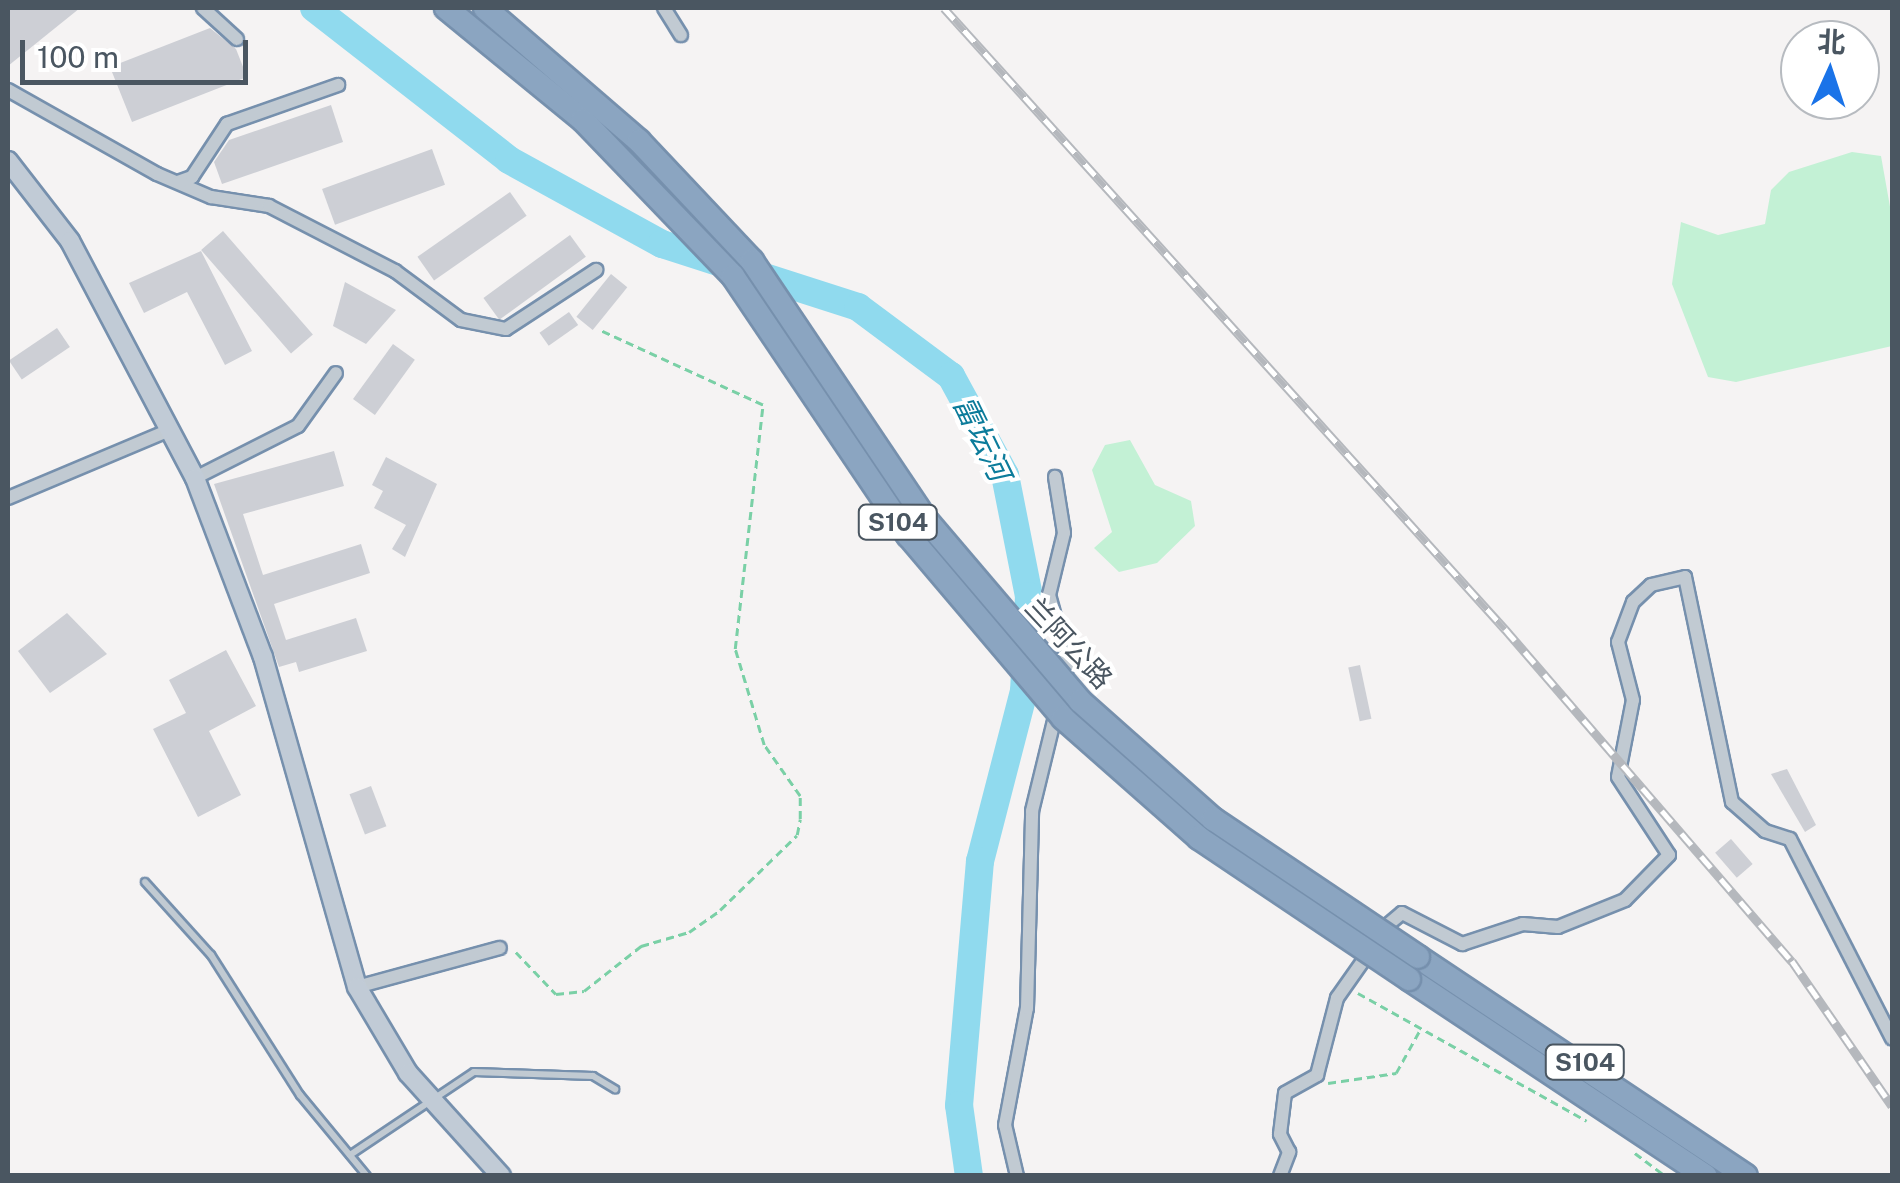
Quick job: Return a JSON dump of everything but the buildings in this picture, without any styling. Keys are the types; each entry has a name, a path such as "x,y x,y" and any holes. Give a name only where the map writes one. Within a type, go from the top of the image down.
{"highway":[{"name":"兰阿公路","path":"446,8 596,133 733,276 944,583 1063,718 1198,838 1746,1176"},
{"name":"兰阿公路","path":"485,8 639,140 752,262 962,568 1080,701 1214,819 1413,968 1706,1176"}],"street":[{"path":"203,8 237,39"},
{"path":"664,8 681,35"},
{"path":"178,182 192,176 227,124 338,85"},
{"path":"8,90 178,182 269,206 396,272 461,320 519,324 596,270"},
{"path":"8,161 70,241 196,478 264,657 357,987 430,1098 501,1176"},
{"path":"196,478 298,426 336,374"},
{"path":"8,498 170,430"},
{"path":"1018,1176 1006,1125 1026,1008 1032,811 1068,664 1049,595 1064,532 1056,476"},
{"path":"1280,1176 1289,1152 1280,1134 1285,1093 1317,1075 1348,988 1374,936 1402,913 1462,944 1523,924 1558,928 1625,900 1669,854 1618,776 1634,700 1618,642 1634,602 1651,586 1685,577 1732,802 1765,832 1790,839 1892,1038"},
{"path":"357,987 500,948"}],"lane":[{"path":"145,882 211,955 368,1176"},
{"path":"350,1155 474,1072 593,1076 615,1089"}],"path":[{"path":"500,948 527,956 556,994 584,990 640,946 689,932 720,910 797,835 800,819 800,796 764,744 735,649 763,405 602,331"},
{"path":"1348,988 1602,1130"},
{"path":"1317,1075 1372,1082 1396,1073 1421,1026"},
{"path":"1618,1141 1666,1176"}],"green space":[{"path":"1852,152 1881,156 1892,218 1892,346 1736,382 1708,377 1672,284 1681,222 1718,235 1765,224 1771,190 1789,172"},
{"path":"1130,440 1155,485 1191,501 1195,526 1157,563 1119,572 1094,548 1112,532 1092,470 1105,445"}],"waterway":[{"name":"雷坛河","path":"314,8 509,160 662,244 858,307 951,376 1005,475 1029,596 1024,691 980,861 959,1105 969,1176"}],"railway":[{"path":"944,8 1505,629 1792,961 1892,1106"}]}
